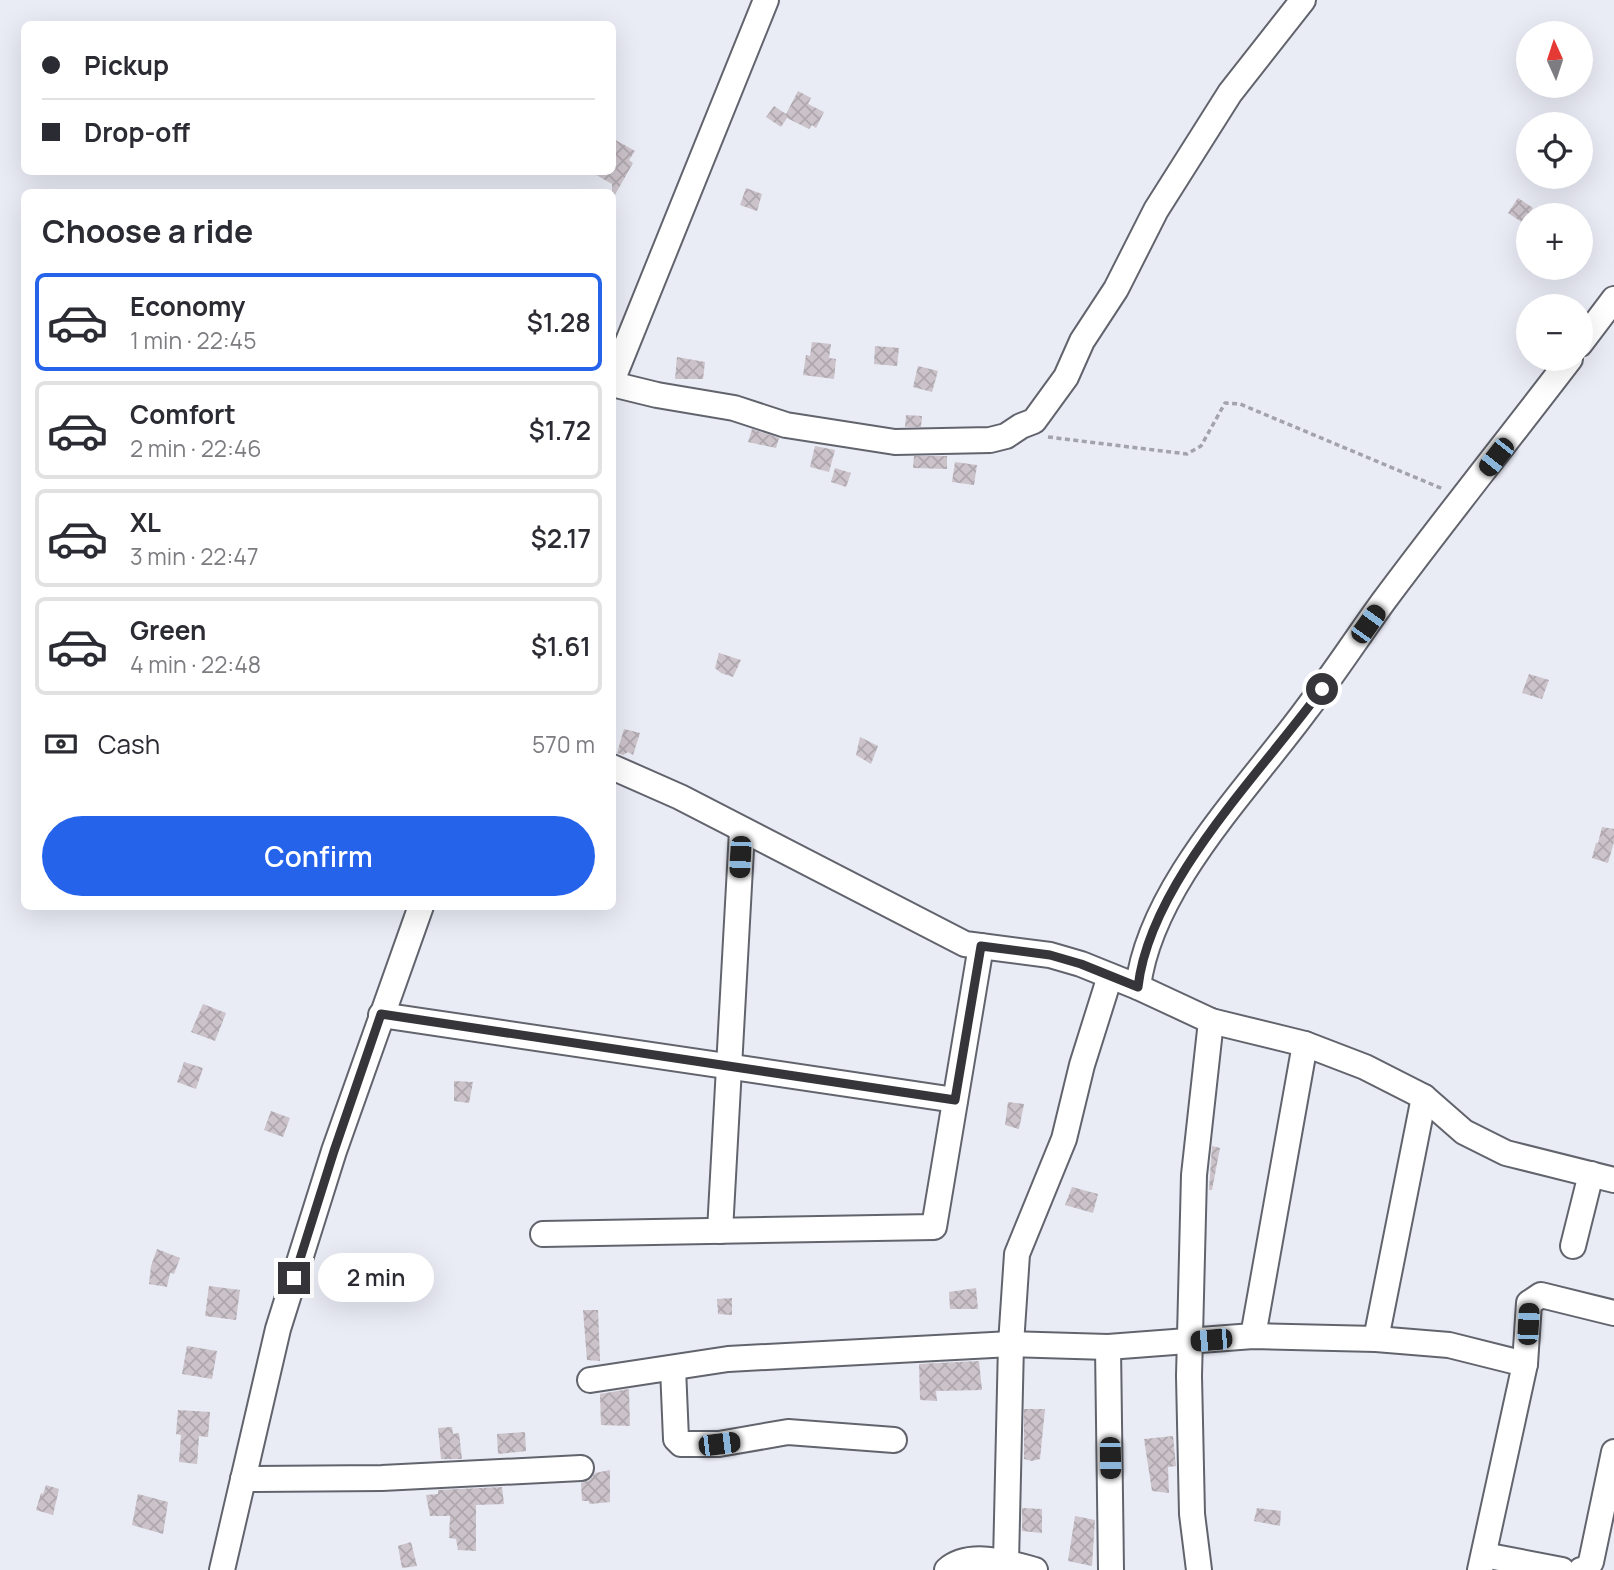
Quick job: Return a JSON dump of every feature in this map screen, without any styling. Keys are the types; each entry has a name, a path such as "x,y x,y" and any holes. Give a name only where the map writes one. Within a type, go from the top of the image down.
{"street":[{"path":"616,373 766,0"},
{"path":"616,384 657,395 734,408 786,425 895,442 990,440 1034,421 1066,377 1082,341 1116,289 1163,198 1230,93 1303,0"},
{"path":"1593,327 1614,299"},
{"path":"1138,987 1140,966 1155,923 1178,883 1220,821 1306,710 1383,602 1561,371"},
{"path":"616,770 680,797 965,944 1050,955 1138,987 1211,1021 1305,1044 1364,1068 1423,1097 1464,1132 1506,1153 1602,1177 1573,1246"},
{"path":"720,1231 742,831"},
{"path":"222,1570 278,1329 334,1151 420,910"},
{"path":"543,1234 934,1227 981,946"},
{"path":"1006,1562 1010,1344 1017,1254 1065,1139 1082,1065 1110,976"},
{"path":"381,1014 955,1100"},
{"path":"1199,1570 1192,1514 1189,1376 1194,1175 1211,1021"},
{"path":"1253,1336 1305,1044"},
{"path":"1376,1339 1423,1097"},
{"path":"1562,1570 1482,1563 1525,1364 1529,1303 1541,1295 1614,1313"},
{"path":"590,1380 728,1359 1010,1344 1108,1347 1253,1336 1376,1339 1449,1345 1525,1364"},
{"path":"1108,1347 1111,1570"},
{"path":"673,1368 676,1439 681,1444 719,1444 788,1432 894,1440"},
{"path":"1581,1570 1586,1569 1591,1562 1611,1485 1614,1452"},
{"path":"243,1479 382,1478 581,1468"},
{"path":"947,1570 955,1563 966,1560 1006,1562 1035,1570"}],"path":[{"path":"1012,432 1187,454 1201,446 1225,403 1240,404 1464,498"}],"building":[{"path":"798,91 811,98 808,104 824,112 816,128 812,125 809,129 787,118 781,127 766,117 774,106 786,114"},
{"path":"616,140 635,151 629,160 633,163 616,193 612,184 596,175 616,175"},
{"path":"746,188 762,194 757,211 740,205"},
{"path":"1518,198 1526,203 1516,203 1516,218 1508,213"},
{"path":"812,342 831,344 829,358 836,359 834,379 803,375 806,355 810,356"},
{"path":"875,346 899,348 897,366 874,364"},
{"path":"677,357 705,362 703,379 675,379"},
{"path":"918,366 938,371 932,392 913,387"},
{"path":"906,415 922,416 921,427 905,427"},
{"path":"752,429 779,438 776,448 748,442"},
{"path":"815,446 835,450 829,472 810,467"},
{"path":"914,456 947,456 947,469 913,468"},
{"path":"955,462 977,465 974,485 952,482"},
{"path":"835,468 851,473 846,487 831,482"},
{"path":"719,653 741,660 733,677 715,668"},
{"path":"1529,674 1549,680 1542,699 1522,693"},
{"path":"624,729 640,733 633,755 628,752 623,755 617,753"},
{"path":"860,737 878,746 871,764 856,755"},
{"path":"1602,827 1614,829 1614,842 1608,863 1592,858"},
{"path":"203,1004 226,1013 215,1041 191,1032"},
{"path":"184,1062 203,1068 196,1089 177,1082"},
{"path":"454,1081 473,1082 469,1103 454,1101"},
{"path":"1008,1102 1024,1104 1019,1129 1005,1125"},
{"path":"271,1111 290,1118 283,1137 264,1130"},
{"path":"1212,1146 1220,1148 1212,1190 1209,1190"},
{"path":"1072,1187 1098,1194 1093,1213 1065,1205"},
{"path":"157,1249 180,1258 174,1274 170,1273 167,1287 149,1284"},
{"path":"209,1286 240,1290 236,1320 205,1316"},
{"path":"976,1288 978,1309 950,1309 949,1292"},
{"path":"732,1298 732,1315 718,1314 717,1299"},
{"path":"583,1310 598,1310 600,1361 587,1360"},
{"path":"187,1346 217,1351 212,1379 182,1374"},
{"path":"979,1361 982,1390 936,1391 937,1401 920,1400 919,1364"},
{"path":"629,1389 630,1426 601,1425 600,1394"},
{"path":"1024,1409 1045,1409 1040,1459 1032,1461 1024,1459"},
{"path":"178,1410 210,1412 208,1437 199,1436 197,1464 179,1462 181,1435 176,1434"},
{"path":"452,1427 453,1434 459,1433 462,1459 441,1459 438,1428"},
{"path":"525,1432 526,1451 498,1454 497,1434"},
{"path":"1173,1436 1176,1466 1168,1467 1169,1493 1152,1491 1144,1439"},
{"path":"610,1470 610,1502 590,1504 588,1501 582,1501 581,1483 590,1480 595,1473"},
{"path":"46,1485 59,1489 53,1515 36,1510"},
{"path":"502,1487 504,1504 476,1505 476,1551 458,1550 456,1539 449,1538 450,1516 430,1516 426,1495 438,1494 438,1490"},
{"path":"138,1494 168,1502 163,1534 132,1525"},
{"path":"1022,1508 1042,1509 1042,1533 1022,1531"},
{"path":"1257,1508 1281,1511 1280,1526 1254,1521"},
{"path":"1075,1516 1095,1520 1092,1566 1068,1561"},
{"path":"411,1542 417,1566 402,1568 398,1546"}],"route":[{"path":"294,1278 381,1014 955,1100 981,946 1050,955 1081,964 1138,987 1140,966 1155,923 1171,893 1220,821 1322,689"}]}
